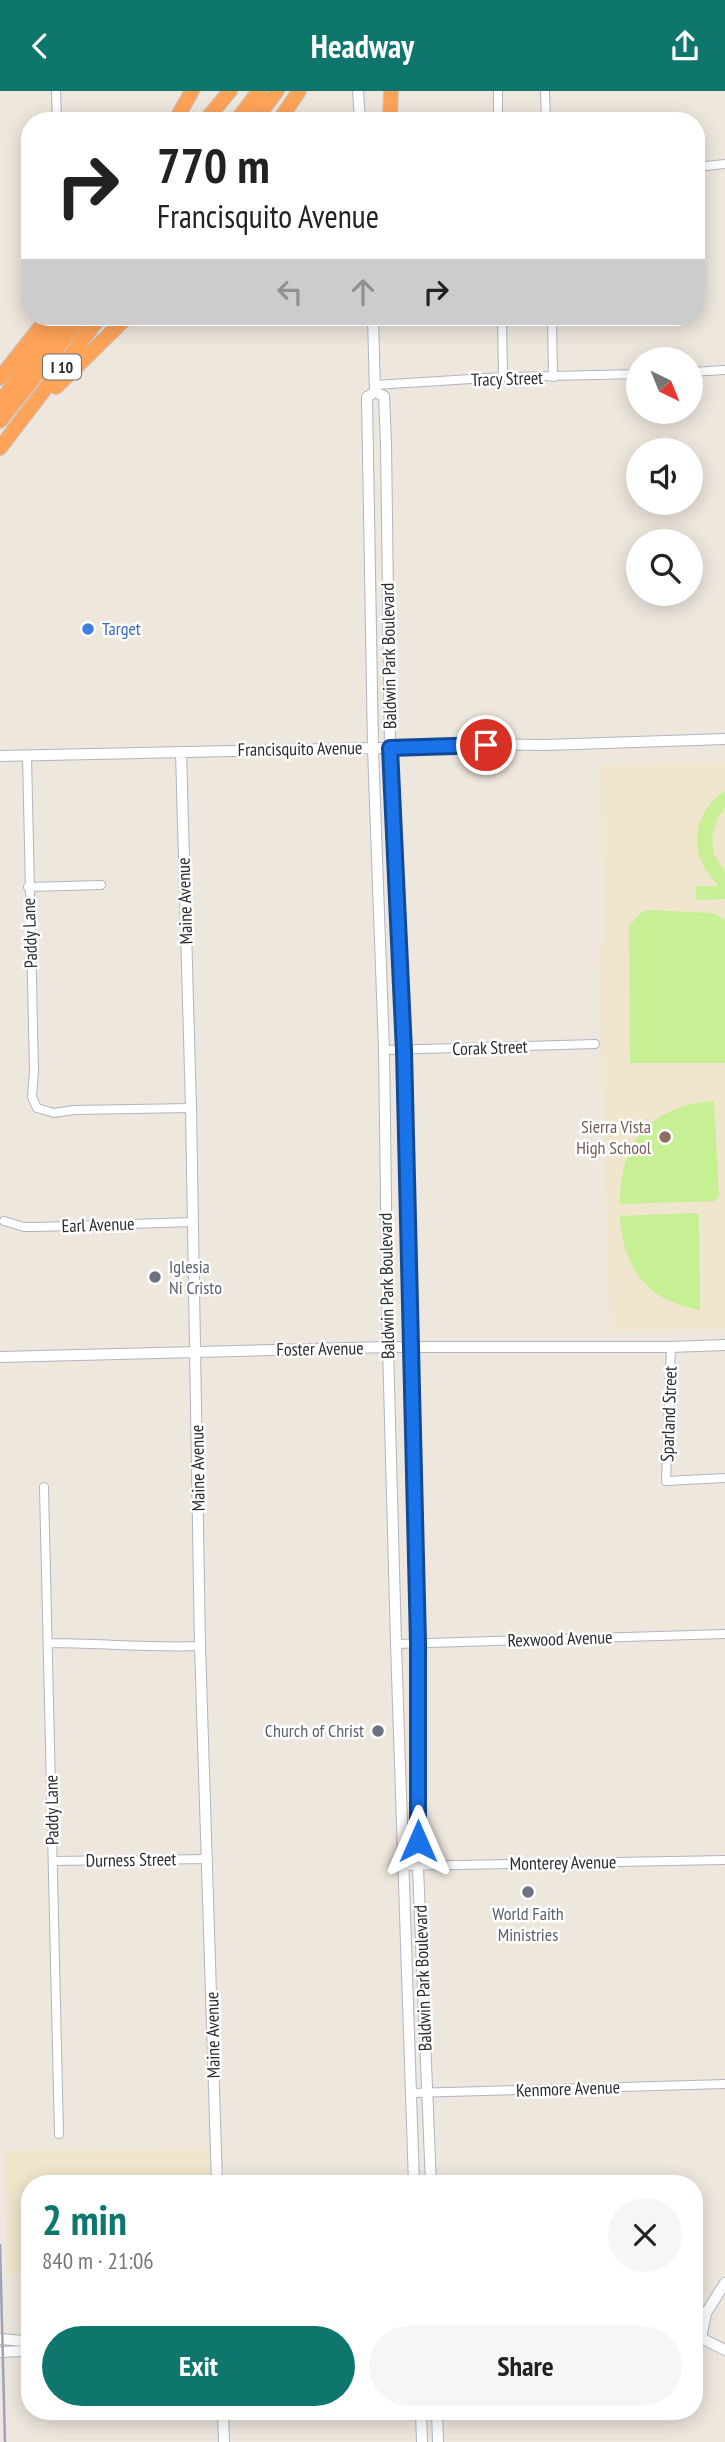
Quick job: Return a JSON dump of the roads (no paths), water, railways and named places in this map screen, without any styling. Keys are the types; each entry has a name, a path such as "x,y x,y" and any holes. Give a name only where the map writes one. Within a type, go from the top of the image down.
{"highway":[{"path":"181,112 192,91"},
{"path":"212,112 230,91"},
{"path":"243,112 259,91"},
{"path":"261,112 277,91"},
{"path":"285,112 299,91"},
{"path":"390,112 391,91"},
{"name":"I 10","path":"0,378 41,326"},
{"path":"0,402 58,326"},
{"path":"0,421 75,326"},
{"name":"I 10","path":"0,448 93,326"},
{"path":"23,418 118,326"}],"main road":[{"path":"358,91 359,112"},
{"name":"Baldwin Park Boulevard","path":"373,326 375,389 367,397 373,748 384,1050 388,1347 402,1867 414,2175"},
{"name":"Baldwin Park Boulevard","path":"375,389 384,396 390,748 404,1051 418,1643 418,1867 432,2175"},
{"path":"370,554 382,602 388,612"},
{"name":"Francisquito Avenue","path":"0,756 725,740"},
{"name":"Maine Avenue","path":"181,752 191,1108 200,1646 217,2175"},
{"name":"Foster Avenue","path":"0,1357 388,1347 725,1345"},
{"path":"703,2322 725,2283"},
{"path":"0,2339 21,2341"},
{"path":"703,2340 725,2350"},
{"path":"0,2352 21,2351"},
{"path":"223,2420 224,2442"},
{"path":"421,2420 422,2442"},
{"path":"437,2420 438,2442"}],"street":[{"path":"56,91 57,112"},
{"path":"498,91 498,112"},
{"path":"545,91 546,112"},
{"path":"705,166 725,164"},
{"path":"502,326 503,377"},
{"path":"552,326 553,377"},
{"path":"704,371 725,370"},
{"name":"Tracy Street","path":"375,389 503,377 626,374"},
{"name":"Paddy Lane","path":"27,756 34,1071 32,1097 37,1108 54,1114 74,1109 191,1108"},
{"path":"29,887 101,885"},
{"name":"Corak Street","path":"384,1050 595,1044"},
{"name":"Earl Avenue","path":"4,1221 24,1227 193,1222"},
{"name":"Sparland Street","path":"671,1347 666,1481 725,1478"},
{"name":"Paddy Lane","path":"44,1487 59,2134"},
{"name":"Rexwood Avenue","path":"396,1644 725,1634"},
{"path":"48,1643 137,1647 200,1646"},
{"name":"Durness Street","path":"53,1861 208,1859"},
{"name":"Monterey Avenue","path":"402,1867 725,1860"},
{"name":"Kenmore Avenue","path":"411,2093 725,2084"}],"railway":[{"path":"0,2245 5,2442"}],"place":[{"name":"Target","path":"88,629"},
{"name":"Sierra Vista High School","path":"665,1137"},
{"name":"Iglesia Ni Cristo","path":"155,1277"},
{"name":"Church of Christ","path":"378,1731"},
{"name":"World Faith Ministries","path":"528,1892"}]}
